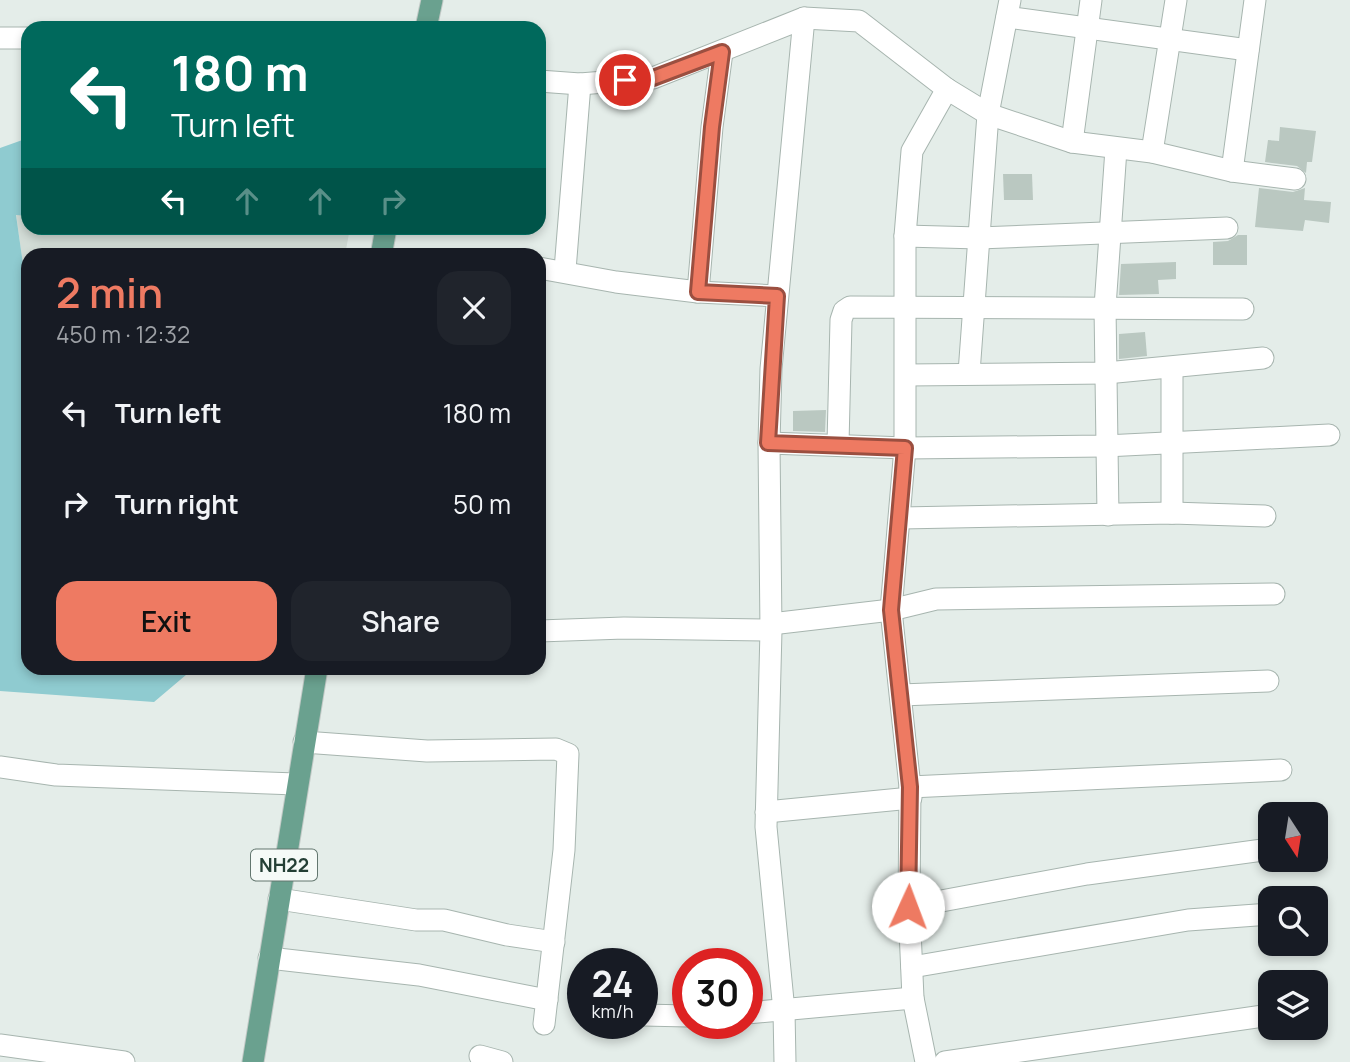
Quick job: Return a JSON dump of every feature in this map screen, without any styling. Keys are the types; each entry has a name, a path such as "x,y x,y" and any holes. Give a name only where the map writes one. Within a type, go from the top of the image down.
{"main road":[{"path":"428,21 432,0"},
{"name":"NH22","path":"253,1062 316,675"}],"street":[{"path":"1072,142 1091,0"},
{"path":"1152,152 1176,0"},
{"path":"1232,171 1255,0"},
{"path":"969,373 988,114 1009,8 1088,28 1248,50"},
{"path":"785,1062 784,1012 766,812 771,627 768,443 777,296 804,18"},
{"path":"546,82 580,84 653,78 804,18 859,21 947,89 988,114 1072,142 1152,152 1232,171 1295,179"},
{"path":"0,38 21,38"},
{"path":"698,292 712,127 722,52"},
{"path":"565,270 580,84"},
{"path":"926,1062 914,998 908,907 910,793 891,610 901,519 905,448 905,236 912,151 947,89"},
{"path":"1108,515 1105,307 1116,149"},
{"path":"905,236 979,238 1227,228"},
{"path":"546,269 565,270 616,282 698,292 777,296"},
{"path":"838,444 841,320 844,311 850,307 974,310 1105,307 1243,309"},
{"path":"906,375 1106,373 1263,358"},
{"path":"1171,368 1172,513"},
{"path":"768,443 905,448 1105,446 1329,435"},
{"path":"901,519 1172,513 1265,516"},
{"path":"546,631 771,627 891,610 936,599 1274,594"},
{"path":"901,695 1268,681"},
{"path":"304,742 427,751 565,750 568,759 564,850 544,1024"},
{"path":"0,767 57,775 296,784"},
{"path":"766,812 910,793 1281,771"},
{"path":"908,907 1087,874 1258,851"},
{"path":"279,899 416,920 444,920 506,935 554,942"},
{"path":"912,967 1188,920 1258,915"},
{"path":"269,958 419,975 547,1000"},
{"path":"763,1013 914,998"},
{"path":"945,1062 1258,1017"},
{"path":"0,1045 124,1062"},
{"path":"480,1056 502,1062"}],"shaded area":[{"path":"16,214 21,215 21,235 349,235 346,248 21,248 21,250"}],"water":[{"path":"21,140 21,215 16,215 21,250 21,675 186,675 154,702 0,691 0,148"}],"building":[{"path":"1280,127 1316,131 1312,162 1307,162 1306,173 1297,166 1265,162 1268,140 1279,141"},
{"path":"1003,174 1032,174 1033,200 1004,200"},
{"path":"1259,188 1293,192 1305,188 1304,200 1331,202 1329,223 1305,220 1303,231 1255,227"},
{"path":"1238,235 1247,235 1247,265 1213,265 1213,242 1228,241"},
{"path":"1176,262 1176,279 1158,280 1159,294 1119,295 1121,264"},
{"path":"1145,332 1147,356 1119,359 1119,334"},
{"path":"826,410 825,432 793,431 793,411"}],"route":[{"path":"625,80 653,78 722,52 712,127 698,292 777,296 768,443 905,448 901,519 891,610 910,787 908,907"}]}
